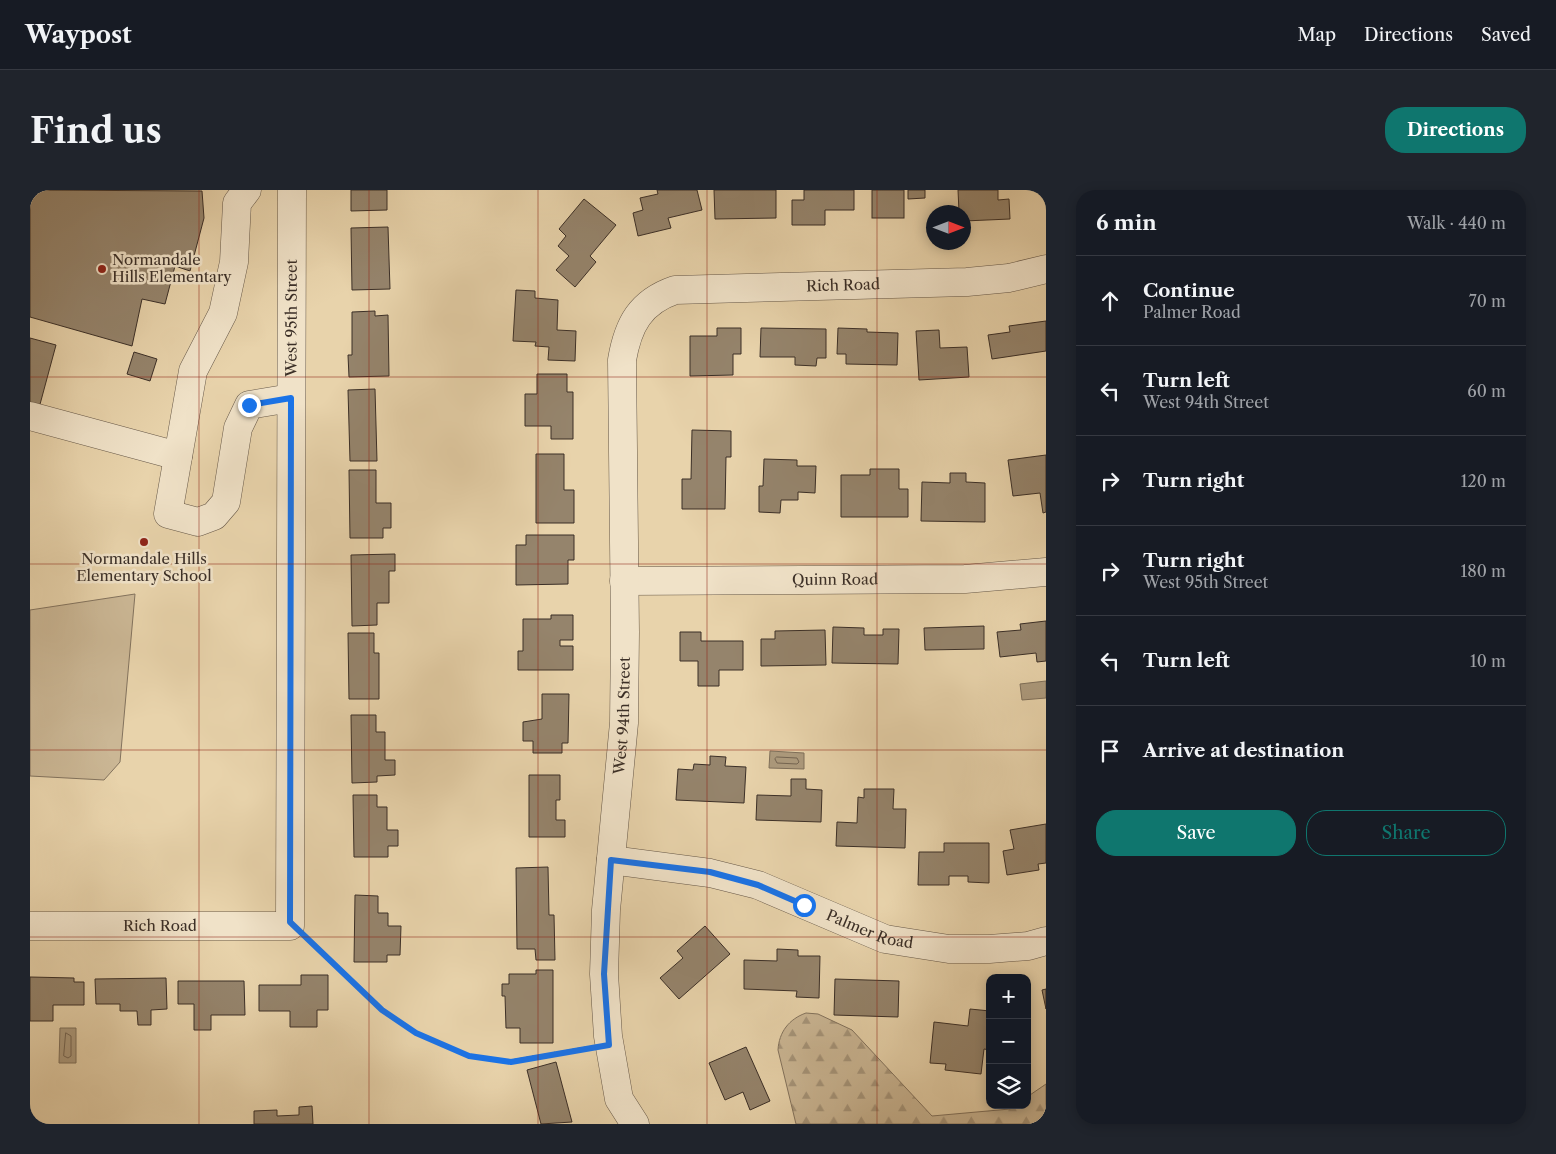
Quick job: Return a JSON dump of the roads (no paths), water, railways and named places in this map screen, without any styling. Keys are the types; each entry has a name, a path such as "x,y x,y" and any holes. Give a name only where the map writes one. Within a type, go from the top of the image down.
{"street":[{"path":"247,190 237,203 234,262 222,313 193,371 168,514 198,522 214,516 226,502 238,428 249,405 291,398"},
{"name":"West 95th Street","path":"290,924 292,190"},
{"name":"Rich Road","path":"645,307 659,296 684,290 967,282 1009,278 1046,268"},
{"name":"West 94th Street","path":"634,1124 619,1099 609,1045 604,974 611,860 624,723 622,360 625,340 633,323 645,307"},
{"path":"30,416 178,456"},
{"name":"Quinn Road","path":"624,581 966,579 1046,572"},
{"name":"Palmer Road","path":"611,860 710,872 758,885 886,938 949,949 989,949 1028,946 1046,940"},
{"name":"Rich Road","path":"30,926 290,924"}],"water":[{"path":"1046,681 1046,698 1022,700 1020,684"},
{"path":"770,751 804,753 804,769 769,768"},
{"path":"60,1028 76,1028 76,1063 59,1063"}],"place":[{"name":"Normandale Hills Elementary","path":"102,269"},
{"name":"Normandale Hills Elementary School","path":"144,542"}]}
